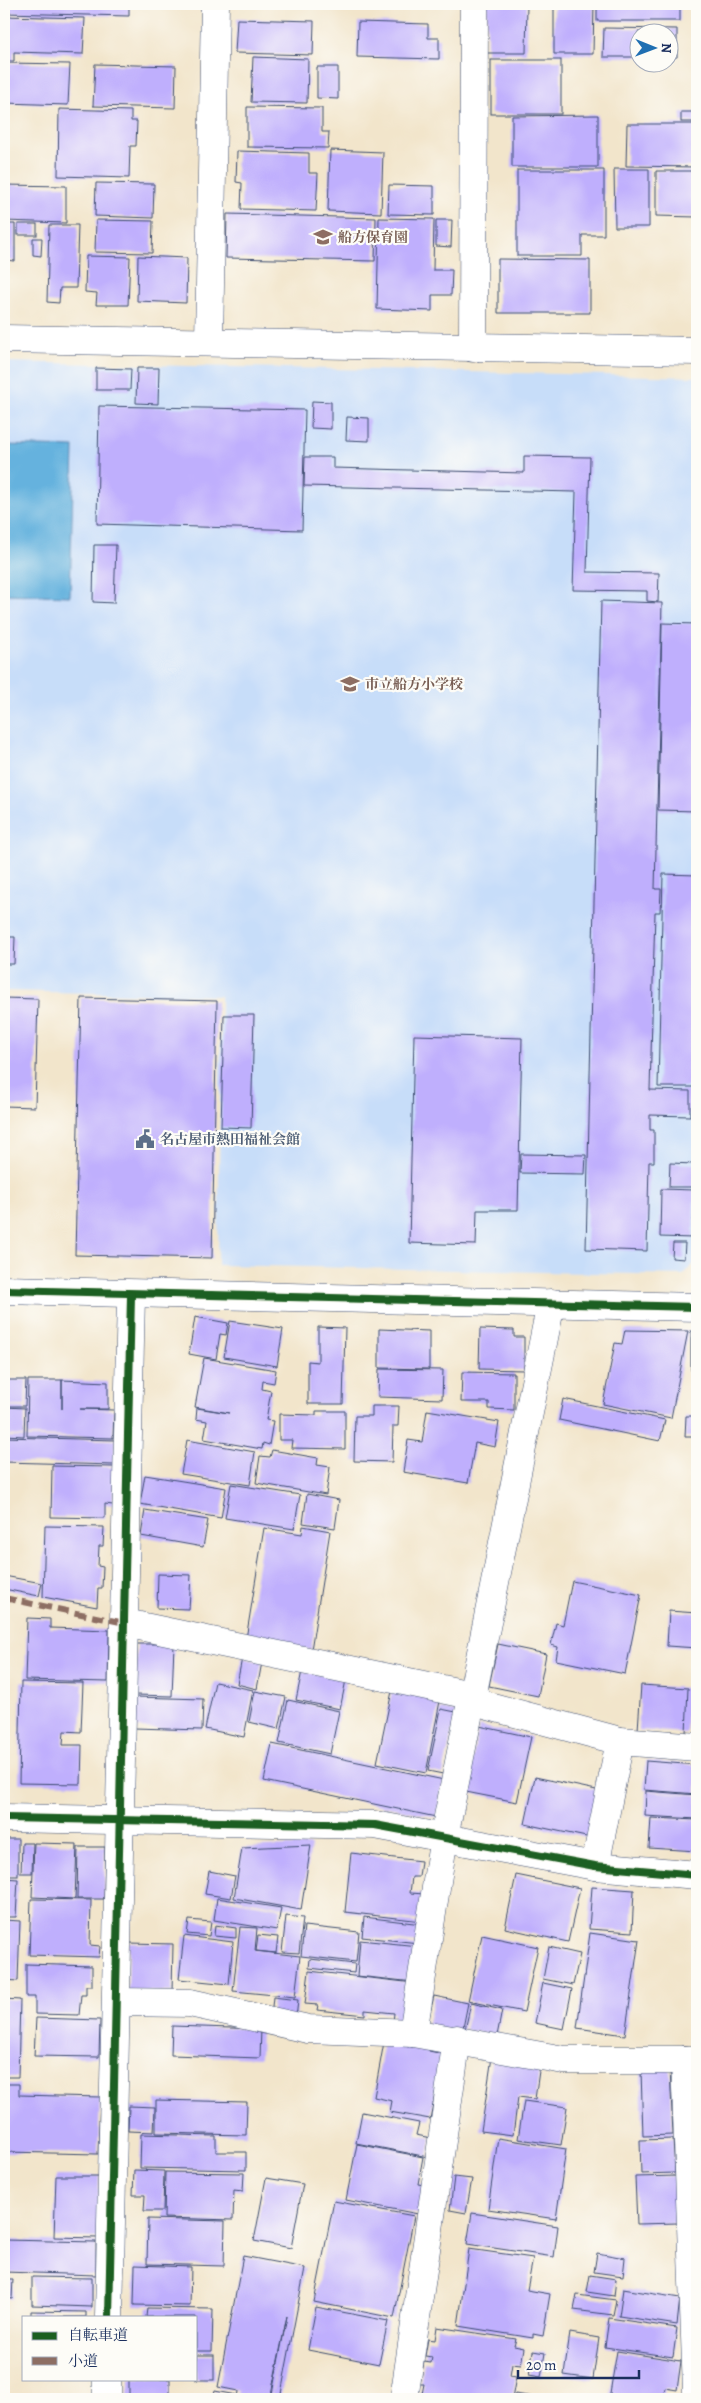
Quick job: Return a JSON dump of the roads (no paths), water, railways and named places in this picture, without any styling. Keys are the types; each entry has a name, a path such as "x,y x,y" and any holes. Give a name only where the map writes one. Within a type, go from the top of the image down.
{"street":[{"path":"209,342 215,4"},
{"path":"473,348 474,4"},
{"path":"4,339 697,351"},
{"path":"4,1290 697,1307"},
{"path":"109,2316 131,1294"},
{"path":"413,2033 444,1837 551,1304"},
{"path":"125,1623 471,1695 485,1705 620,1741 697,1747"},
{"path":"596,1866 620,1741"},
{"path":"4,1818 375,1826 596,1866 697,1876"},
{"path":"117,2002 190,2003 308,2028 413,2033 564,2060 691,2060 697,2391"},
{"path":"404,2399 457,2040"},
{"path":"106,2399 107,2380"}],"water":[{"path":"4,445 74,447 70,596 4,594"}],"place":[{"name":"船方保育園","path":"323,237"},
{"name":"市立船方小学校","path":"350,684"},
{"name":"名古屋市熱田福祉会館","path":"145,1139"}]}
